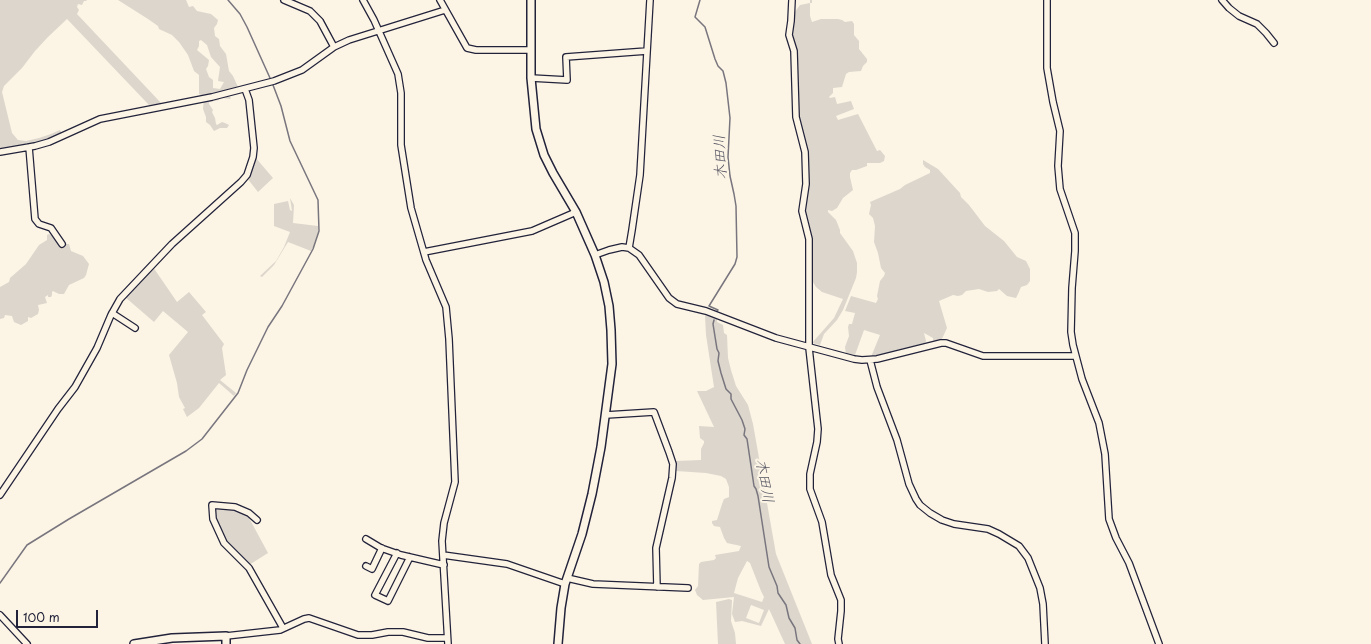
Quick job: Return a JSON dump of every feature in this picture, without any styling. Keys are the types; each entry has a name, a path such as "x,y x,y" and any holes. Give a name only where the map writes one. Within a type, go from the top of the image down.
{"street":[{"path":"284,0 310,11 320,20 334,47"},
{"path":"134,644 172,638 257,633 283,628 309,618 358,635 403,632 447,641 442,541 444,523 455,482 449,339 445,302 426,260 411,208 401,145 401,86 398,74 364,0"},
{"path":"440,0 463,43 470,49 530,50"},
{"path":"531,0 531,78 534,115 539,141 553,173 576,212 595,255 604,282 609,306 611,330 612,364 606,415 592,494 582,534 566,581 561,608 558,644"},
{"path":"629,248 640,175 650,0"},
{"path":"792,0 789,35 794,51 796,117 806,161 806,184 802,211 809,239 809,348 818,429 817,442 810,474 810,489 822,522 831,575 841,600 838,639 839,644"},
{"path":"1048,0 1047,68 1060,131 1058,166 1060,189 1075,234 1071,332 1075,356 1099,423 1105,454 1108,519 1129,563 1159,644"},
{"path":"1222,0 1239,16 1256,24 1266,33 1274,44"},
{"path":"0,152 29,147 58,138 100,119 246,89 294,74 334,47 349,40 445,10"},
{"path":"531,78 567,80 566,58 647,51"},
{"path":"0,495 78,382 97,348 120,299 172,244 241,182 247,174 252,165 254,152 249,100 246,89"},
{"path":"29,147 35,219 39,224 51,228 62,244"},
{"path":"424,252 532,231 576,212"},
{"path":"595,255 622,247 629,248 639,255 669,298 677,304 706,311 776,338 854,359 870,360 941,343 946,343 983,356 1075,356"},
{"path":"112,314 135,328"},
{"path":"870,360 877,387 896,440 909,484 916,499 920,505 942,520 954,524 988,529 1019,546 1028,558 1040,588 1043,604 1046,644"},
{"path":"606,415 654,412 673,464 672,478 656,548 657,587"},
{"path":"258,520 249,513 235,507 212,505 213,519 224,543 249,568 283,628"},
{"path":"366,539 382,548 397,553 444,565"},
{"path":"366,566 372,569 382,548"},
{"path":"397,553 375,595 388,602 410,557"},
{"path":"443,554 507,564 566,581 593,584 688,588"},
{"path":"0,615 27,644"},
{"path":"226,636 226,644"}],"shaded area":[{"path":"0,0 87,0 84,1 82,5 78,4 77,7 79,10 77,14 162,104 149,105 67,19 35,51 22,68 4,86 2,92 12,133 18,140 26,141 39,138 60,130 62,133 38,143 0,154"},
{"path":"118,0 186,0 189,7 193,6 197,11 211,14 218,20 214,28 215,36 219,39 220,46 226,54 229,71 238,87 237,90 228,95 231,98 230,99 223,98 222,96 219,97 219,100 209,102 209,104 213,110 212,112 216,124 217,125 222,122 225,123 229,125 227,128 220,128 214,131 206,122 203,109 204,97 199,94 199,75 194,71 188,55 172,35 159,29 158,26","holes":["201,40 207,45 211,57 220,67 218,81 224,82 220,89 213,88 213,80 209,77 206,69 209,60 197,50 199,41"]},
{"path":"810,3 810,16 812,22 821,19 838,19 845,22 852,21 854,24 854,35 859,41 859,49 867,59 867,62 861,71 849,72 846,74 842,87 833,88 833,93 829,97 835,97 837,104 851,101 854,109 836,116 838,120 858,114 877,151 880,150 885,156 884,161 880,163 867,163 867,166 852,170 850,177 853,190 843,198 837,208 832,211 828,210 828,212 836,220 840,233 853,251 857,263 857,272 843,310 837,320 824,334 820,345 812,343 834,318 843,299 822,292 816,287 811,279 811,242 802,218 799,216 803,169 801,147 792,110 792,72 795,60 791,38 794,13 800,5"},
{"path":"255,157 273,178 258,192 247,178"},
{"path":"923,160 938,169 960,193 961,197 985,226 1004,241 1017,257 1026,261 1030,269 1030,281 1027,285 1021,287 1016,298 1007,296 999,289 997,291 988,292 979,289 966,291 962,295 953,295 939,301 947,328 941,341 935,342 933,338 924,333 925,343 871,357 880,335 864,330 855,355 846,355 845,347 849,336 848,327 849,324 852,324 855,313 845,311 851,296 876,303 878,299 877,296 880,281 885,273 881,268 874,242 875,226 873,218 869,214 871,205 870,202 900,189 930,173 930,170 923,164"},
{"path":"290,198 294,205 293,223 318,226 318,232 313,247 311,251 288,242 274,265 262,277 260,276 276,261 290,232 274,226 274,204 288,201 290,210 292,211"},
{"path":"49,234 64,244 69,244 71,251 83,256 89,264 86,275 84,278 69,285 64,294 59,294 53,291 51,297 48,297 48,295 45,297 47,303 38,305 38,314 31,318 28,317 28,321 21,325 14,322 12,316 5,315 4,318 0,319 0,287 9,282 10,278 26,264 39,245 47,240 47,235"},
{"path":"153,267 177,302 189,292 206,312 202,315 224,344 222,348 226,375 220,380 236,393 234,396 219,383 199,408 187,417 183,409 185,408 179,397 177,383 169,355 188,332 163,311 154,322 125,297"},
{"path":"705,315 717,319 717,322 723,325 724,333 727,335 728,358 731,370 736,386 748,405 753,424 776,554 812,644 785,644 769,609 761,626 742,621 735,622 732,614 734,597 703,600 697,595 695,590 698,586 699,564 701,562 714,560 716,558 715,555 739,551 741,546 727,543 720,527 714,526 712,523 712,521 717,520 724,499 729,497 729,487 726,479 721,476 706,473 676,471 676,461 701,460 701,449 704,441 700,438 699,426 714,427 697,391 706,391 714,387 706,335","holes":["747,561 750,563 764,597 762,602 734,593 738,578","751,605 764,610 759,623 746,618"]},
{"path":"215,507 235,509 248,516 268,553 249,565 226,540 216,519"},
{"path":"729,599 732,600 731,621 735,633 736,644 718,644 716,602"}],"waterway":[{"path":"228,0 240,14 270,78"},
{"path":"293,0 311,9"},
{"name":"木田川","path":"700,0 695,17 705,27 715,59 718,66 723,71 726,83 730,118 728,157 736,206 737,257 735,264 709,306 718,310 717,311"},
{"path":"314,11 323,20 331,35"},
{"path":"0,583 27,545 186,451 202,439 238,393 247,370 268,327 282,306 313,249 319,231 318,200 290,141 281,106 273,85"},
{"name":"木田川","path":"714,320 713,324 719,353 718,361 721,373 726,389 731,394 731,399 745,429 744,435 747,439 754,486 758,496 769,567 777,586 778,593 786,605 789,618 795,628 797,640 800,644"}]}
